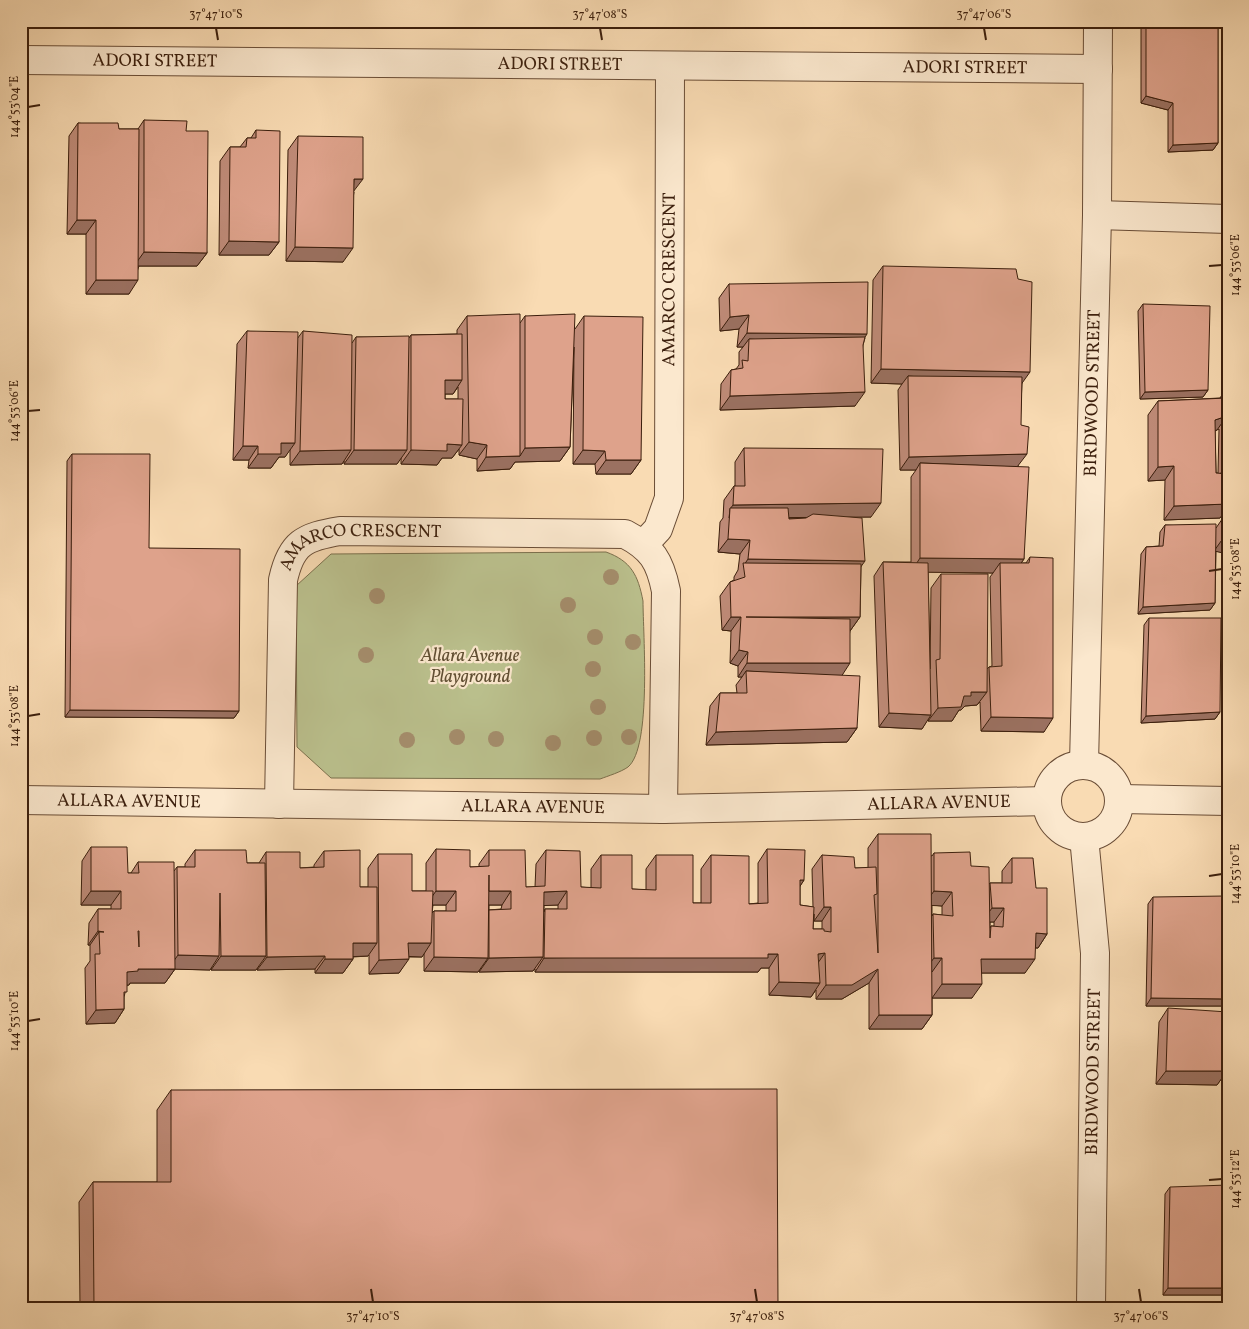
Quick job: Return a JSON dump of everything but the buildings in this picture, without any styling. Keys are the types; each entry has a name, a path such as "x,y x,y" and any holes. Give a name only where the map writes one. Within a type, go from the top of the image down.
{"street":[{"name":"BIRDWOOD STREET","path":"1084,764 1097,215 1098,21"},
{"name":"ADORI STREET","path":"21,60 1098,69"},
{"name":"AMARCO CRESCENT","path":"644,544 658,529 669,498 670,66"},
{"path":"1097,215 1228,219"},
{"name":"AMARCO CRESCENT","path":"279,804 283,580 288,558 301,543 320,534 349,531 625,534 644,544 661,567 666,591 663,809"},
{"path":"1084,764 1095,766 1112,779 1118,789 1120,799 1118,811 1113,822 1100,832 1084,837 1072,836 1053,822 1048,812 1046,801 1054,779 1062,771 1084,764"},
{"path":"1120,799 1228,801"},
{"name":"ALLARA AVENUE","path":"21,800 663,809 1046,801"},
{"name":"BIRDWOOD STREET","path":"1084,837 1095,953 1091,1308"}],"green space":[{"name":"Allara Avenue Playground","path":"606,552 622,560 632,570 639,584 643,601 645,662 643,714 636,755 625,769 600,779 331,778 297,747 296,586 331,554"}]}
